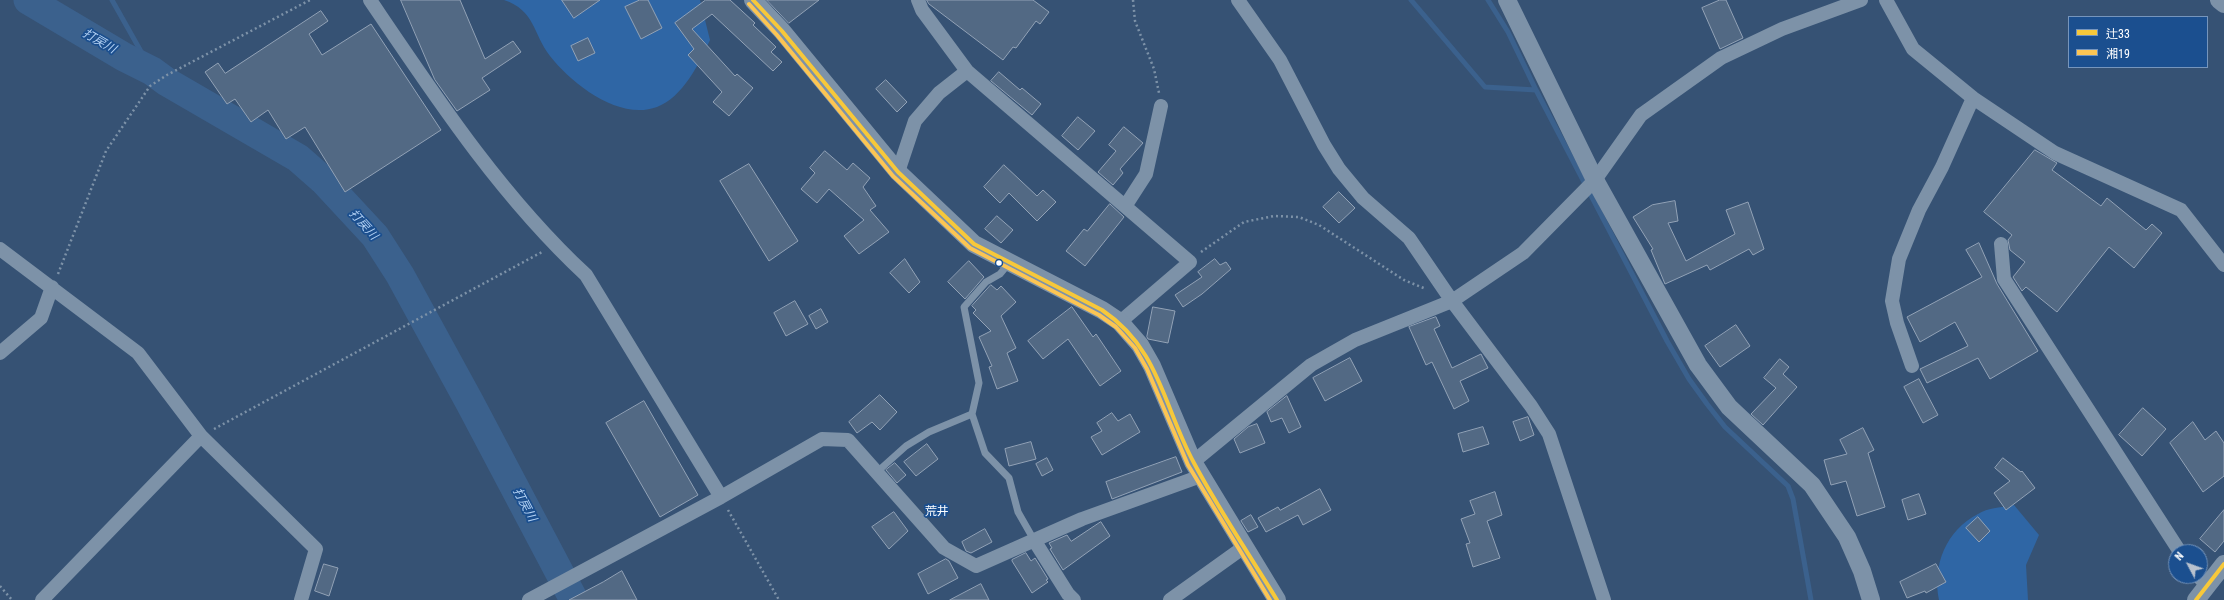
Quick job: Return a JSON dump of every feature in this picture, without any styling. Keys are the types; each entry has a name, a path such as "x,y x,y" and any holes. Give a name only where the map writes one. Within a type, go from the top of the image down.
{"street":[{"path":"370,0 456,127 554,246 586,275 721,497"},
{"path":"753,0 782,31 898,172 974,244 1102,310 1120,322 1140,345 1152,366 1197,469 1276,600"},
{"path":"918,0 967,71 1126,205 1190,262 1120,322"},
{"path":"1238,0 1280,60 1324,145 1339,169 1363,198 1409,238 1452,301 1531,406 1549,434 1604,600"},
{"path":"1507,0 1595,180 1694,358 1713,388 1729,407 1812,485 1832,511 1847,537 1862,571 1871,600"},
{"path":"529,600 721,497 822,439 848,440 944,548 976,566 1197,469 1311,365 1355,340 1452,301 1523,253 1595,180 1641,114 1721,58 1782,29 1861,0"},
{"path":"1886,0 1913,49 1973,98 2055,154 2180,210 2224,265"},
{"path":"2219,0 2224,4"},
{"path":"898,172 915,121 939,93 967,71"},
{"path":"1912,366 1897,323 1892,300 1899,259 1920,210 1942,167 1973,98"},
{"path":"1126,205 1146,174 1161,106"},
{"path":"2001,244 2004,279 2175,544"},
{"path":"0,249 138,353 201,436 316,549 300,600"},
{"path":"0,353 41,318 52,287"},
{"path":"42,600 201,436"},
{"path":"1034,540 1068,594 1074,600"},
{"path":"1170,600 1244,547"},
{"path":"2208,576 2224,564"},
{"path":"2196,600 2201,584"}],"lane":[{"path":"1010,262 1000,274 986,282 964,307 979,383 972,414 985,453 1009,478 1018,512 1034,540"},
{"path":"877,472 906,446 929,432 972,414"}],"path":[{"path":"52,287 106,151 150,86 167,75 310,0"},
{"path":"1133,0 1135,21 1154,69 1161,106"},
{"path":"1190,262 1211,243 1244,222 1274,216 1299,216 1319,225 1404,280 1452,301"},
{"path":"201,436 428,312 554,246"},
{"path":"721,497 780,600"},
{"path":"0,586 12,600"}],"shaded area":[{"path":"504,0 700,0 710,40 689,79 675,96 657,107 642,110 627,109 598,97 571,78 559,67 544,48 528,16 514,4"},
{"path":"2014,505 2039,535 2026,565 2028,600 1939,600 1937,587 1940,562 1944,550 1957,529 1967,521 1986,510"}],"building":[{"path":"401,0 460,0 485,59 513,41 521,52 482,78 490,90 457,111 435,80"},
{"path":"562,0 600,0 574,18"},
{"path":"640,0 648,0 662,28 641,39 625,7"},
{"path":"706,0 730,0 755,23 753,25 776,47 771,52 782,62 773,71 712,14 692,29 735,76 737,74 753,88 729,116 713,102 722,92 688,55 694,49 675,23"},
{"path":"767,0 819,0 789,23"},
{"path":"927,0 1033,0 1049,12 1040,24 1036,21 1016,48 1013,47 1003,60 929,4"},
{"path":"1720,0 1726,0 1743,38 1720,49 1702,8"},
{"path":"321,11 328,21 309,34 322,55 371,24 441,130 345,192 305,127 286,139 268,110 251,122 235,99 227,104 205,72 218,63 225,73"},
{"path":"588,38 595,53 578,61 571,46"},
{"path":"999,72 1020,90 1022,88 1041,104 1032,115 991,81"},
{"path":"886,80 907,102 897,112 876,89"},
{"path":"1078,117 1095,131 1078,150 1062,136"},
{"path":"1124,127 1143,143 1120,169 1123,173 1113,185 1098,172 1116,151 1109,145"},
{"path":"2035,150 2057,163 2052,170 2101,206 2107,198 2146,230 2152,224 2162,233 2134,268 2109,247 2057,312 2026,287 2022,291 2013,277 2025,262 2010,250 2008,240 2012,235 1984,212"},
{"path":"825,151 847,170 853,163 870,178 863,187 876,206 870,210 889,232 859,254 844,236 864,220 829,189 817,203 801,189 815,173 810,168"},
{"path":"749,164 798,241 769,261 720,181"},
{"path":"1004,165 1037,196 1043,190 1056,202 1037,221 1009,193 1000,203 984,187"},
{"path":"1339,192 1355,208 1339,223 1323,207"},
{"path":"1675,201 1678,221 1668,223 1686,261 1735,234 1726,210 1748,202 1764,249 1753,255 1749,249 1710,270 1707,265 1665,284 1651,250 1653,249 1633,217 1652,205"},
{"path":"1110,204 1124,217 1085,266 1066,251 1084,229 1087,231"},
{"path":"997,216 1013,230 1001,243 985,229"},
{"path":"1979,243 1997,284 2038,351 1990,379 1978,358 1927,383 1920,369 1968,346 1955,322 1920,342 1907,317 1982,277 1966,250"},
{"path":"905,259 920,282 909,293 890,273"},
{"path":"1215,259 1220,265 1226,262 1231,269 1202,294 1183,307 1175,295 1202,277 1198,272"},
{"path":"969,261 984,277 965,299 948,282"},
{"path":"991,285 997,290 1001,286 1016,302 1001,316 1016,348 1007,353 1018,381 997,389 989,367 992,366 979,337 991,331 973,313 976,310 972,306"},
{"path":"795,301 808,324 786,336 774,313"},
{"path":"1072,307 1093,337 1096,334 1121,371 1100,386 1068,339 1043,359 1028,341"},
{"path":"1153,307 1175,311 1168,343 1148,339 1147,337"},
{"path":"821,309 828,322 816,329 809,316"},
{"path":"1436,317 1440,326 1434,329 1452,368 1481,354 1488,368 1460,381 1469,401 1454,409 1432,362 1426,365 1409,327"},
{"path":"1736,325 1750,346 1720,367 1705,346"},
{"path":"1350,358 1362,381 1325,401 1313,378"},
{"path":"1780,359 1789,367 1783,374 1797,387 1763,425 1751,414 1776,388 1764,378"},
{"path":"1919,379 1938,415 1923,423 1904,387"},
{"path":"880,395 897,412 880,430 872,422 857,433 849,422"},
{"path":"1287,396 1301,427 1289,433 1282,418 1271,422 1267,412"},
{"path":"644,401 698,495 660,517 606,423"},
{"path":"2143,408 2166,429 2142,456 2119,435"},
{"path":"1112,413 1118,421 1130,414 1140,432 1102,455 1091,437 1102,431 1097,423"},
{"path":"1528,417 1534,435 1520,441 1513,422"},
{"path":"2193,422 2205,440 2216,431 2224,443 2224,476 2203,492 2170,443"},
{"path":"1257,424 1265,443 1240,453 1234,439 1248,427"},
{"path":"1483,427 1489,444 1463,452 1458,434"},
{"path":"1863,428 1874,450 1868,453 1885,507 1857,516 1846,481 1831,485 1824,460 1847,454 1840,440"},
{"path":"1031,442 1036,459 1009,466 1005,449"},
{"path":"927,444 938,459 916,476 904,462"},
{"path":"1176,457 1182,472 1112,499 1106,482"},
{"path":"1047,458 1053,470 1042,476 1036,464"},
{"path":"2003,458 2021,472 2022,471 2035,488 2006,510 1994,493 2010,481 1995,468"},
{"path":"895,463 906,475 897,483 886,470"},
{"path":"1320,489 1331,510 1303,525 1298,515 1266,532 1258,518 1278,507 1280,510"},
{"path":"1495,492 1502,515 1487,521 1500,558 1473,567 1466,544 1470,543 1461,519 1475,514 1470,501"},
{"path":"1919,494 1926,514 1908,520 1902,500"},
{"path":"2224,510 2224,541 2215,552 2208,546 2208,544 2200,539"},
{"path":"894,512 908,531 889,549 872,527"},
{"path":"1251,515 1258,527 1248,532 1241,521"},
{"path":"1978,517 1990,531 1979,542 1966,528"},
{"path":"1101,522 1110,536 1063,570 1050,549 1052,548 1049,543 1067,535 1071,541"},
{"path":"985,529 992,542 971,553 966,551 962,542"},
{"path":"1026,553 1031,561 1035,558 1048,579 1046,580 1048,582 1032,593 1012,561"},
{"path":"946,559 949,561 958,578 928,594 918,574"},
{"path":"324,564 338,568 329,596 315,591"},
{"path":"1936,564 1946,582 1926,593 1925,591 1907,598 1900,582"},
{"path":"622,571 637,600 569,600 603,582"},
{"path":"981,584 989,600 950,600"}],"waterway":[{"name":"打戻川","path":"28,0 124,57 152,71 167,82 298,158 323,180 375,236 400,275 470,403 574,600"},
{"path":"112,0 152,71"},
{"path":"1411,0 1485,87 1536,90"},
{"path":"1488,0 1508,32 1536,90 1667,341 1689,379 1725,427 1788,486 1793,499 1811,600"}],"transit line":[{"name":"辻33","path":"753,0 782,31 898,172 974,244 1102,310 1121,325 1136,342 1158,380 1194,463 1224,515 1277,600"},
{"name":"湘19","path":"749,4 777,35 893,176 970,248 1099,315 1116,327 1135,348 1147,369 1188,465 1270,600"},
{"name":"辻33","path":"2196,600 2224,564"}],"district":[{"name":"荒井","path":"937,512"}]}
